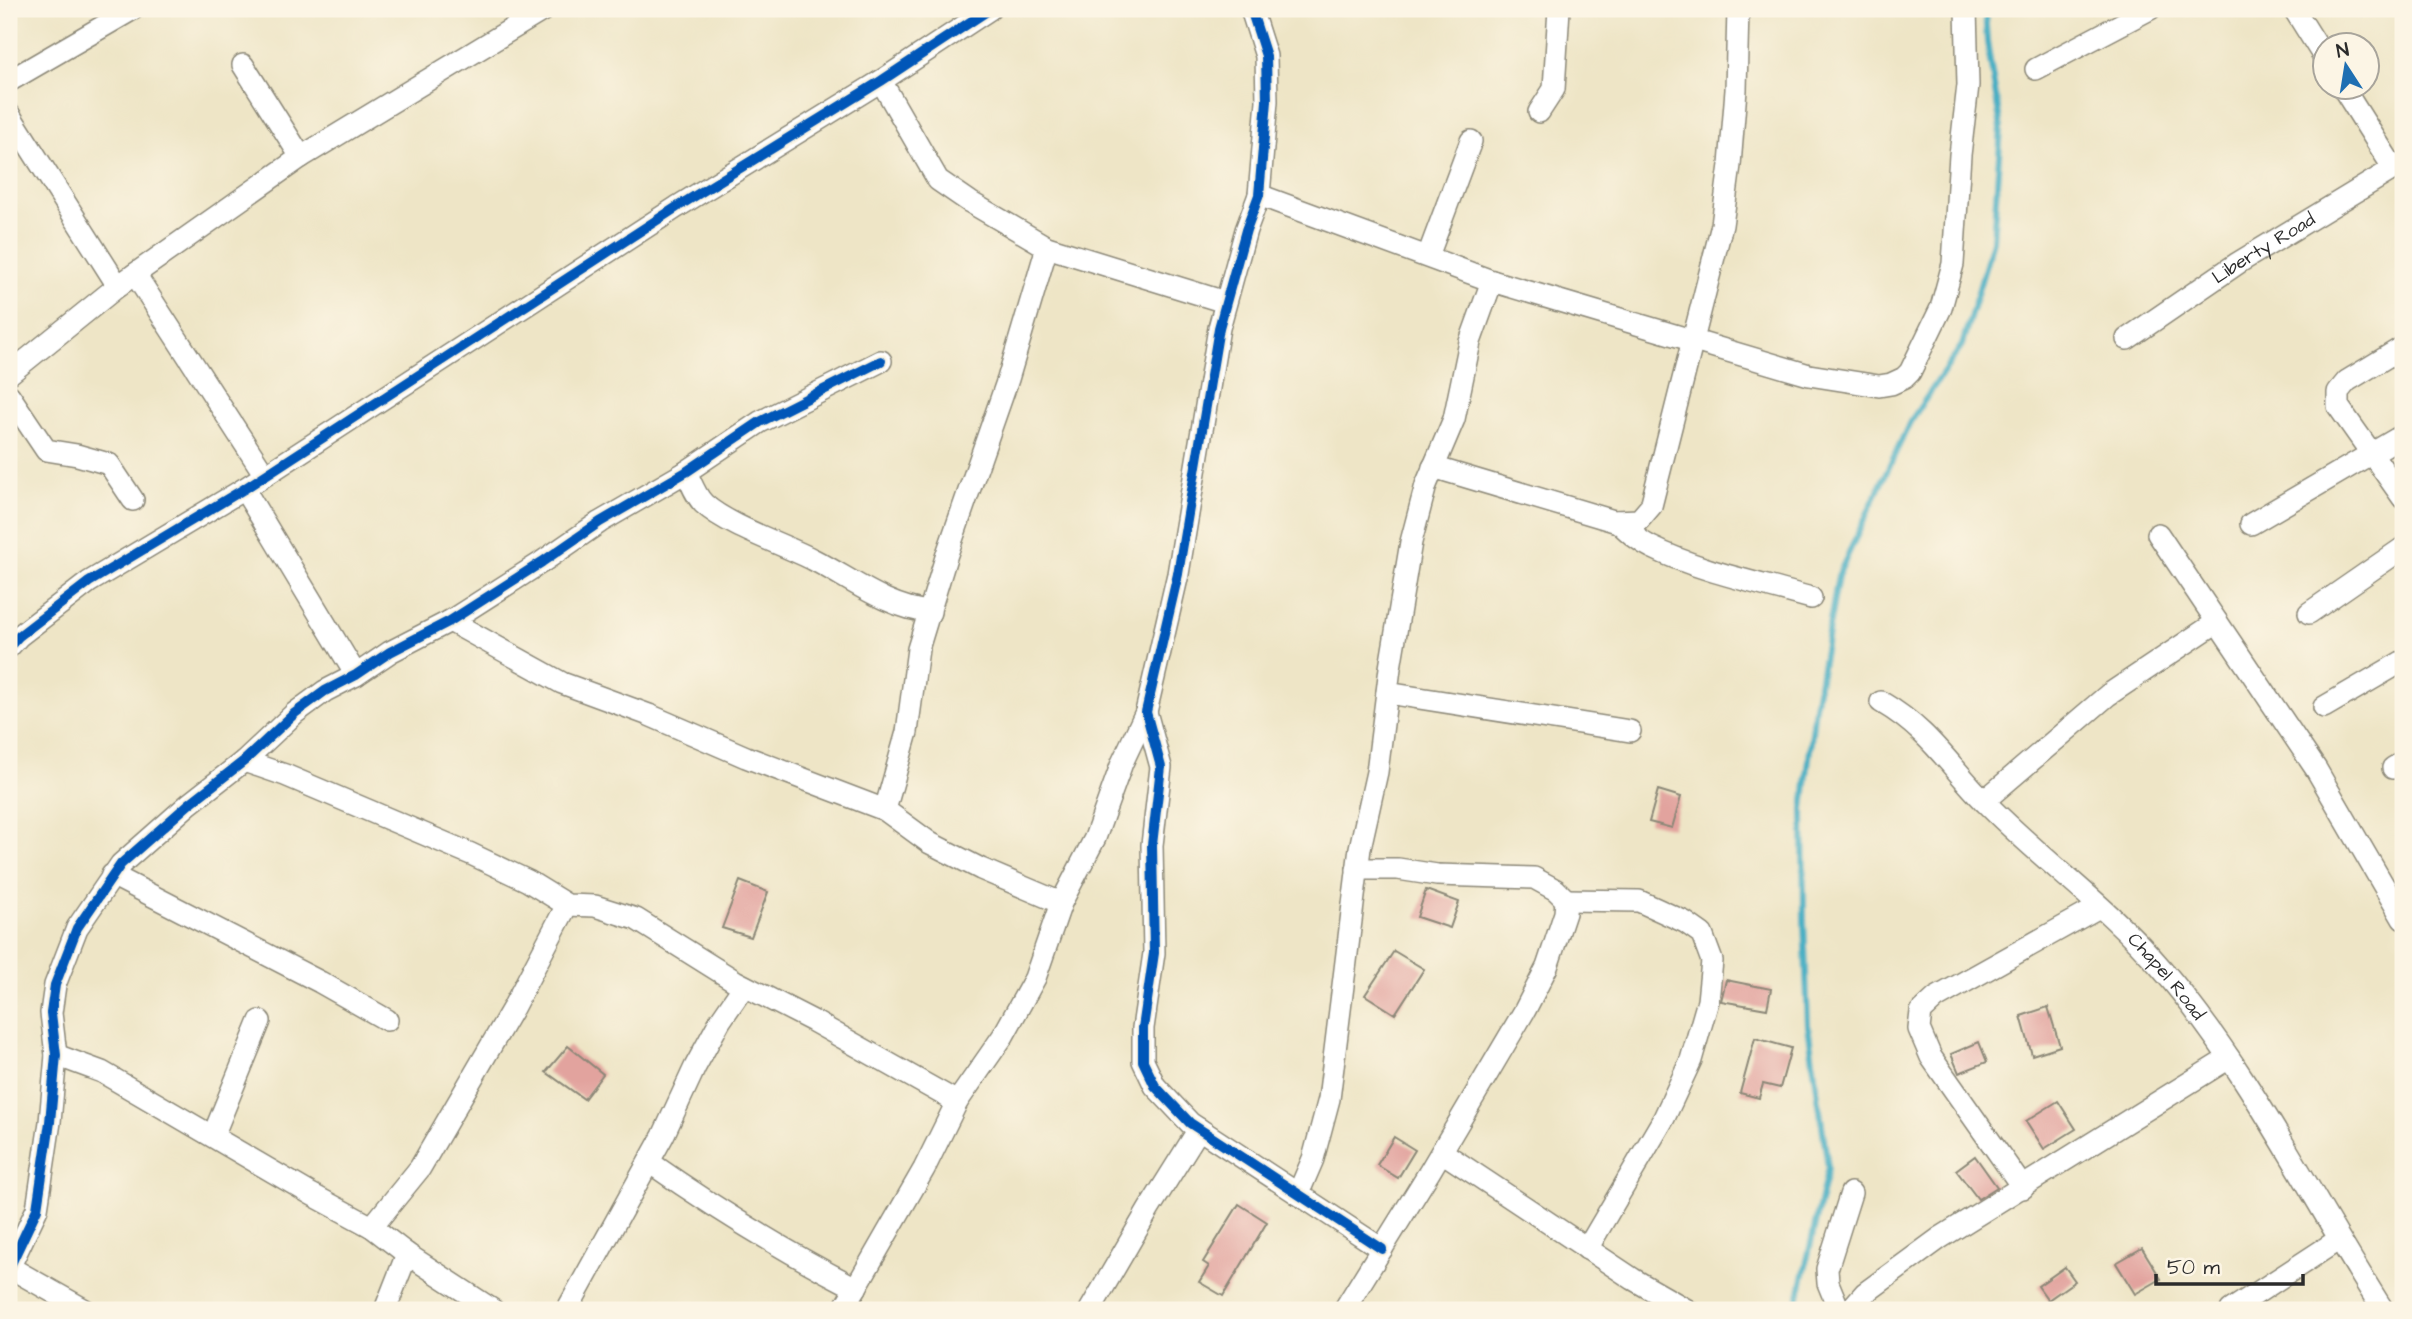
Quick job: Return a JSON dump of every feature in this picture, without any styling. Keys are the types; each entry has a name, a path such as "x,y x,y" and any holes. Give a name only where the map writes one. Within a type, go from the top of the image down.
{"street":[{"path":"9,81 133,9"},
{"path":"9,374 127,280 301,157 545,9"},
{"path":"9,647 19,636 89,582 244,489 677,206 881,80 956,19 990,9"},
{"path":"843,1310 924,1169 957,1102 1003,1036 1035,978 1061,903 1095,838 1122,763 1146,712 1178,574 1225,302 1259,195 1267,102 1266,57 1251,9"},
{"path":"1539,112 1554,89 1559,9"},
{"path":"1433,467 1617,520 1639,520 1651,506 1722,225 1736,90 1738,9"},
{"path":"1259,195 1492,281 1692,341 1809,375 1879,386 1891,384 1904,378 1909,372 1941,308 1953,264 1960,155 1968,85 1966,9"},
{"path":"2036,69 2150,9"},
{"path":"2294,9 2310,34"},
{"path":"243,65 301,157"},
{"path":"881,80 938,180 1047,247 1225,302"},
{"path":"2353,102 2399,166"},
{"path":"9,114 265,475"},
{"path":"1428,256 1471,141"},
{"name":"Liberty Road","path":"2127,339 2238,264 2399,166"},
{"path":"885,810 907,733 918,649 972,479 1008,380 1047,247"},
{"path":"1298,1194 1313,1159 1329,1099 1357,869 1377,772 1411,541 1426,485 1454,419 1470,342 1492,281"},
{"path":"2403,347 2347,381 2338,392 2338,406 2403,498"},
{"path":"85,1310 9,1268 37,1209 50,1122 56,1055 51,1013 55,985 77,928 112,875 189,804 244,761 295,713 325,691 356,675 390,652 450,621 600,522 686,472 760,422 881,361"},
{"path":"9,395 46,450 77,454 110,464 133,500"},
{"path":"2251,524 2403,435"},
{"path":"686,472 702,503 722,517 816,561 872,593 912,610 930,612"},
{"path":"244,489 356,675"},
{"path":"1617,520 1635,537 1651,547 1712,570 1811,598"},
{"path":"2158,534 2394,884 2403,919"},
{"path":"2309,613 2403,548"},
{"path":"450,621 562,683 885,810 930,843 981,869 1061,903"},
{"path":"1984,801 2108,695 2217,622"},
{"path":"2324,707 2403,661"},
{"path":"1387,693 1630,731"},
{"name":"Chapel Road","path":"1881,702 1923,732 1984,801 2160,966 2210,1028 2263,1110 2338,1240 2383,1310"},
{"path":"1146,712 1161,767 1152,845 1154,953 1143,1028 1143,1061 1155,1086 1190,1122 1382,1249"},
{"path":"244,761 285,775 471,854 528,881 567,905 595,906 636,919 744,986 813,1021 957,1102"},
{"path":"1357,869 1534,878 1556,890 1566,900 1639,901 1685,922 1702,934 1712,961 1708,1001 1691,1060 1664,1118 1587,1249"},
{"path":"112,875 320,982 387,1020"},
{"path":"1343,1310 1525,1010 1547,967 1565,913 1566,900"},
{"path":"372,1227 421,1168 513,1008 567,905"},
{"path":"2024,1188 1931,1056 1919,1029 1921,1012 1936,998 2099,907"},
{"path":"567,1310 663,1136 720,1021 744,986"},
{"path":"213,1136 260,1021"},
{"path":"56,1055 102,1072 372,1227 407,1254 493,1310"},
{"path":"1850,1310 1865,1293 1940,1238 2229,1058"},
{"path":"1090,1310 1199,1129"},
{"path":"1441,1152 1633,1279 1686,1310"},
{"path":"649,1162 716,1209 792,1255 856,1288"},
{"path":"1839,1310 1828,1283 1826,1269 1851,1193"},
{"path":"2231,1310 2338,1240"},
{"path":"385,1310 407,1254"}],"building":[{"path":"1658,790 1681,797 1672,828 1649,822"},
{"path":"740,881 768,892 751,937 722,928"},
{"path":"1426,890 1459,902 1450,928 1417,917"},
{"path":"1394,951 1424,969 1395,1014 1365,995"},
{"path":"1726,980 1771,989 1767,1009 1721,1001"},
{"path":"2048,1007 2060,1046 2032,1055 2021,1016"},
{"path":"1755,1038 1791,1048 1780,1088 1763,1084 1759,1098 1740,1093"},
{"path":"1979,1042 1987,1062 1959,1073 1951,1054"},
{"path":"568,1046 603,1074 584,1099 546,1072"},
{"path":"2058,1101 2076,1129 2044,1149 2026,1121"},
{"path":"1394,1137 1415,1150 1398,1178 1377,1165"},
{"path":"1975,1156 1997,1187 1978,1199 1956,1170"},
{"path":"1239,1204 1267,1222 1223,1296 1199,1282 1209,1266 1203,1262"},
{"path":"2142,1248 2161,1279 2135,1294 2116,1263"},
{"path":"2065,1267 2075,1281 2048,1300 2038,1286"}],"waterway":[{"path":"1794,1310 1828,1167 1808,1026 1804,920 1803,809 1815,707 1838,576 1910,422 1962,345 1993,241 2001,128 1987,42 1985,9"}],"cycle path":[{"path":"9,647 19,636 89,582 244,489 677,207 881,81 990,9"},
{"path":"1251,9 1266,56 1267,101 1259,195 1246,230 1219,328 1178,574 1146,712 1161,767 1152,845 1154,953 1143,1028 1143,1061 1155,1086 1190,1123 1382,1249"},
{"path":"9,1268 37,1209 50,1122 56,1055 51,1013 55,985 77,928 121,864 189,804 244,761 295,713 325,691 356,675 390,652 450,621 600,522 686,472 760,422 881,361"}]}
